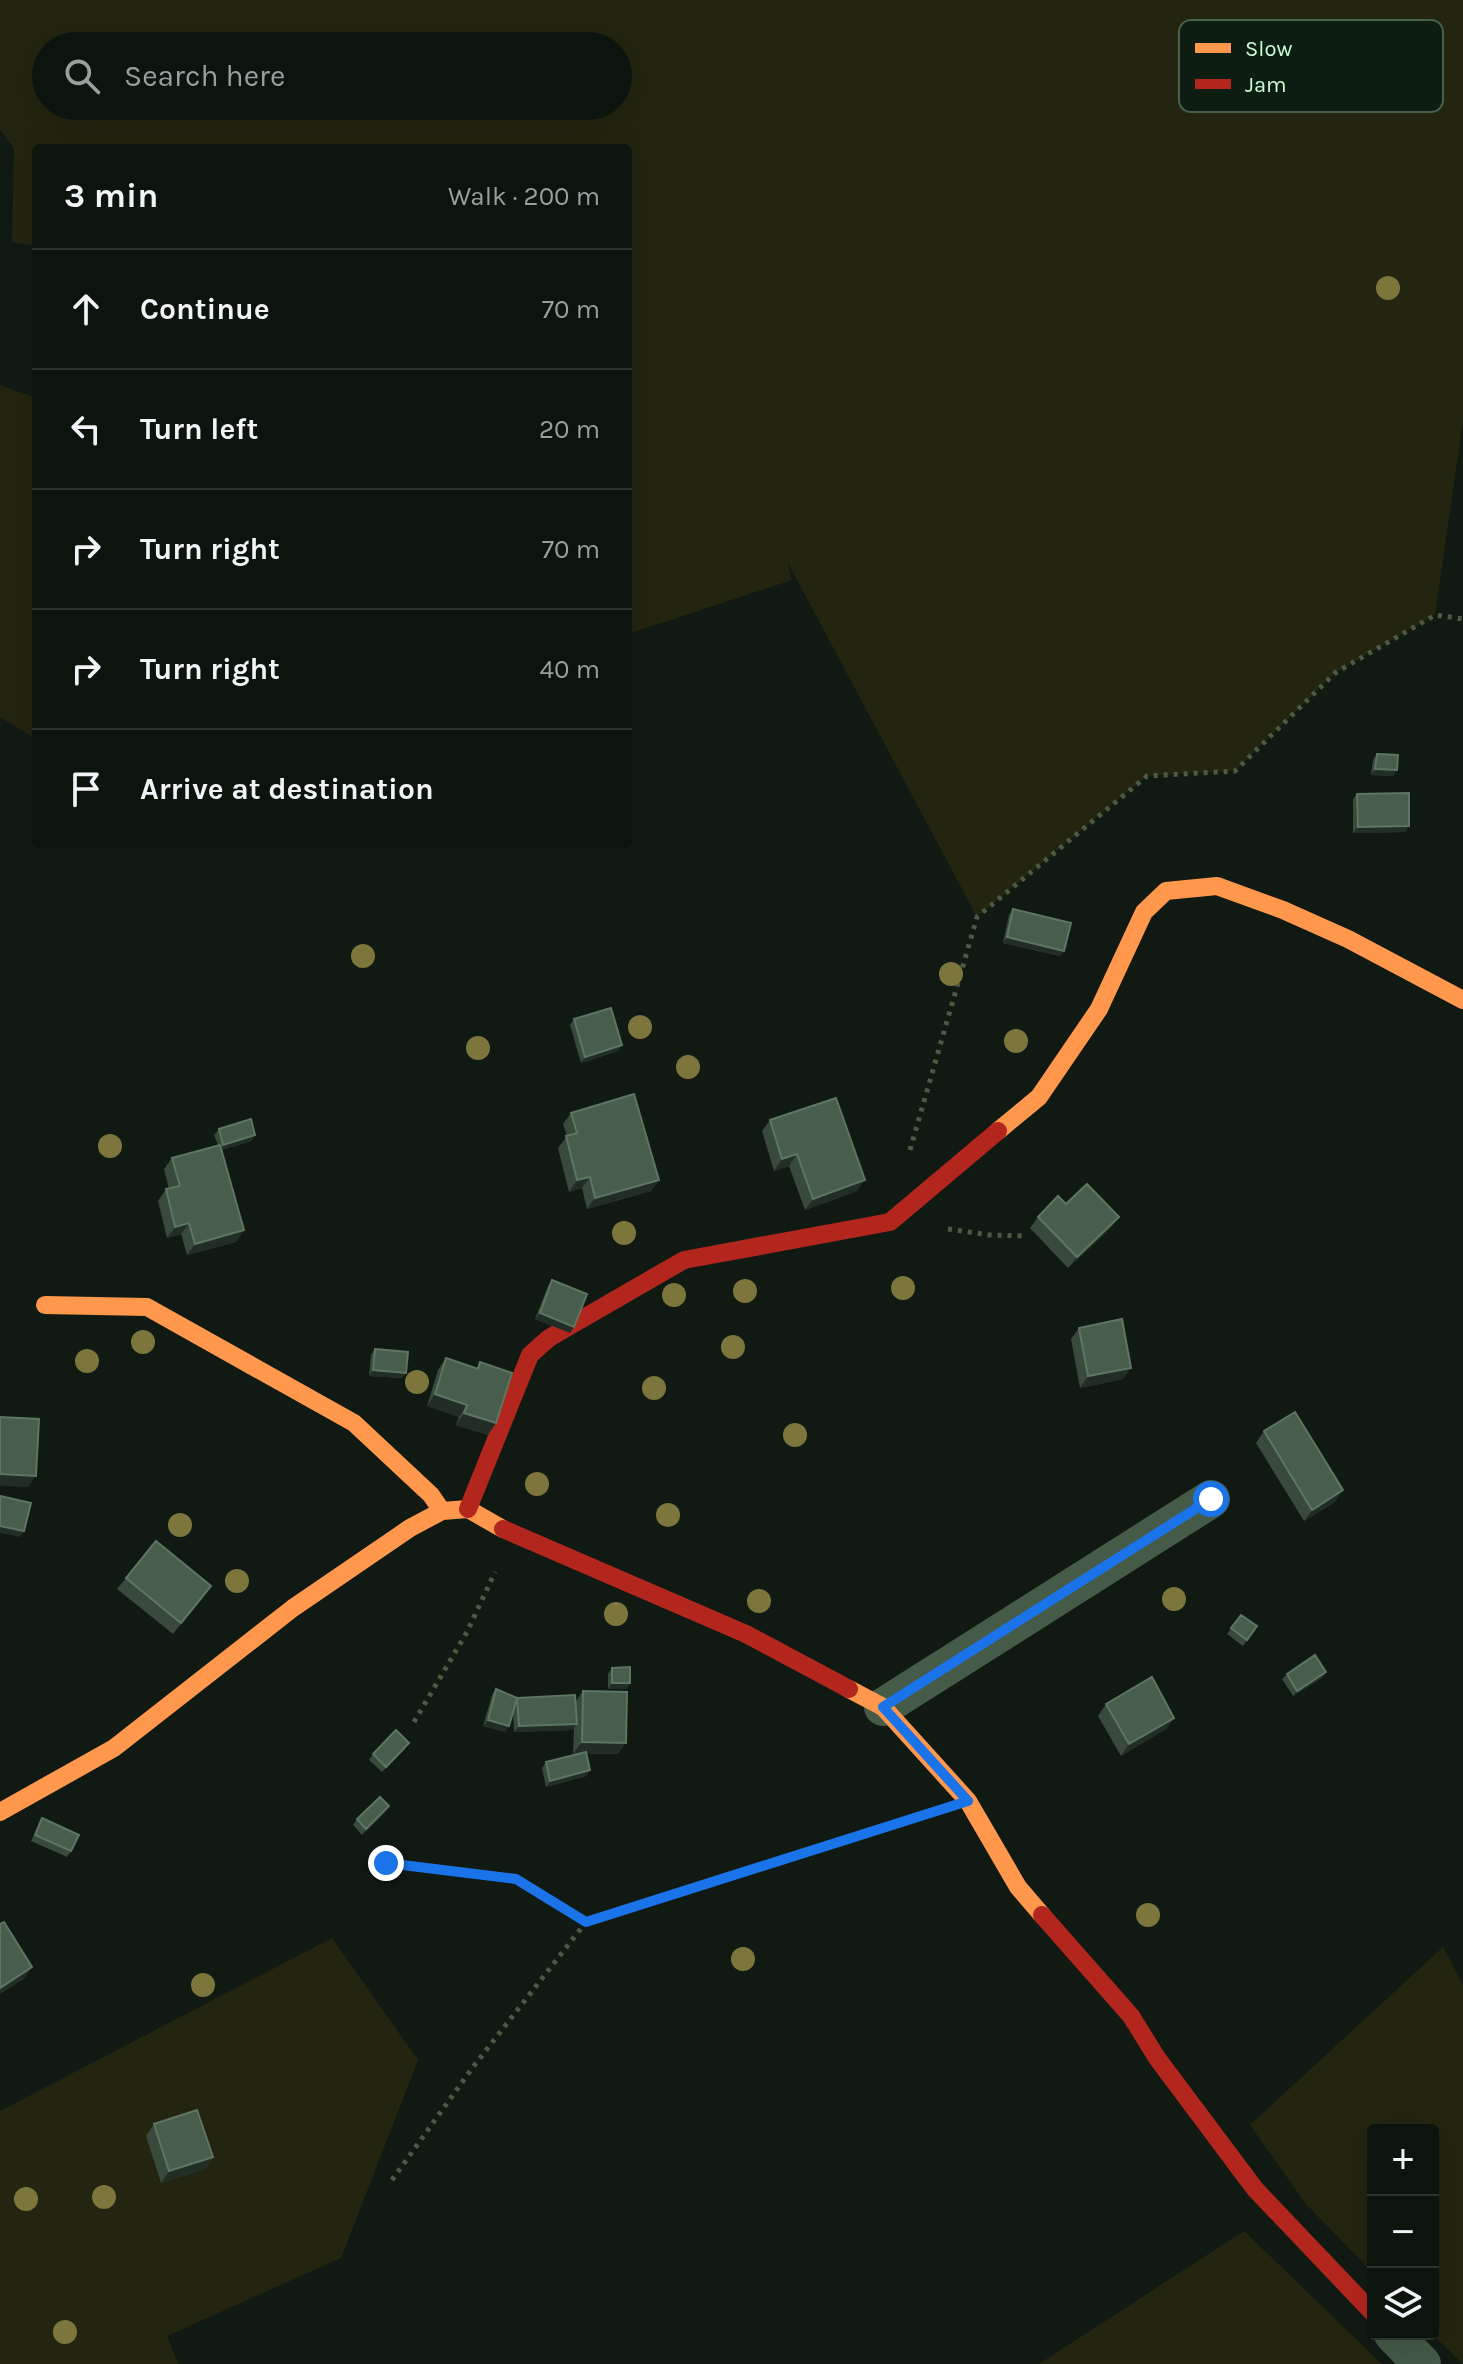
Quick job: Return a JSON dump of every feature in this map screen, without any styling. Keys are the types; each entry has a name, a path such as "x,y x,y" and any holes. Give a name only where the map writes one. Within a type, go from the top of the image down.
{"street":[{"path":"468,1509 530,1355 549,1338 684,1260 890,1222 1039,1097 1099,1009 1144,912 1166,891 1217,886 1283,910 1348,939 1463,1000"},
{"path":"45,1305 147,1307 354,1423 431,1495 442,1511"},
{"path":"883,1707 1211,1499"},
{"path":"0,1812 114,1748 293,1608 410,1528 442,1511 468,1509 513,1535 746,1634 883,1707 968,1801 1018,1887 1131,2016 1157,2058 1255,2189 1367,2307"},
{"path":"1399,2340 1422,2364"}],"path":[{"path":"414,1722 467,1632 513,1535"},
{"path":"392,2180 473,2067 586,1922 968,1801"},
{"path":"386,1863 516,1879 586,1922"}],"green space":[{"path":"0,0 1463,0 1463,421 1435,615 1335,673 1235,771 1147,776 977,917 788,563 792,580 632,633 632,144 32,144 32,245 12,242 14,148 0,130"},
{"path":"0,385 32,397 32,737 0,717"},
{"path":"332,1938 418,2060 341,2258 167,2336 178,2364 0,2364 0,2111"},
{"path":"1443,1947 1463,1985 1463,2364 1438,2340 1439,2124 1367,2124 1367,2267 1306,2204 1250,2125"},
{"path":"1244,2231 1382,2364 1039,2364"}],"building":[{"path":"1377,754 1398,755 1397,770 1375,769"},
{"path":"1409,793 1409,826 1358,827 1357,794"},
{"path":"1013,909 1071,923 1064,951 1007,937"},
{"path":"611,1008 622,1045 585,1057 574,1019"},
{"path":"634,1094 659,1180 595,1198 590,1177 577,1180 566,1136 577,1133 571,1113"},
{"path":"836,1098 865,1180 813,1199 797,1154 782,1159 770,1120"},
{"path":"251,1119 255,1135 223,1145 219,1129"},
{"path":"220,1145 244,1230 195,1244 189,1223 175,1227 166,1189 180,1186 172,1158"},
{"path":"1087,1184 1119,1217 1077,1257 1038,1217 1058,1196 1066,1204"},
{"path":"552,1280 587,1294 574,1327 540,1313"},
{"path":"1122,1319 1131,1368 1088,1376 1079,1328"},
{"path":"375,1349 408,1352 406,1373 373,1370"},
{"path":"446,1358 478,1369 480,1362 512,1373 496,1423 464,1413 467,1405 435,1394"},
{"path":"1295,1412 1343,1490 1312,1510 1264,1431"},
{"path":"0,1417 39,1419 36,1476 0,1474"},
{"path":"0,1496 31,1503 24,1531 0,1526"},
{"path":"156,1541 211,1586 181,1623 126,1578"},
{"path":"1241,1615 1257,1626 1247,1640 1231,1628"},
{"path":"1315,1655 1326,1672 1297,1691 1287,1674"},
{"path":"630,1667 630,1683 612,1683 612,1668"},
{"path":"1152,1677 1174,1718 1129,1744 1106,1704"},
{"path":"496,1689 517,1698 509,1726 488,1720"},
{"path":"583,1691 627,1692 626,1743 582,1742"},
{"path":"575,1695 577,1724 519,1726 517,1698"},
{"path":"396,1730 409,1743 386,1767 373,1754"},
{"path":"586,1752 590,1770 550,1781 546,1762"},
{"path":"380,1797 389,1806 366,1829 357,1819"},
{"path":"42,1818 79,1835 71,1851 35,1835"},
{"path":"4,1922 32,1967 0,1988 0,1924"},
{"path":"197,2110 213,2157 169,2171 154,2124"}],"traffic: slow":[{"path":"998,1131 1039,1097 1099,1009 1144,912 1166,891 1217,886 1283,910 1348,939 1463,1000"},
{"path":"45,1305 147,1307 354,1423 431,1495 442,1511"},
{"path":"0,1812 114,1748 293,1608 410,1528 442,1511 468,1509 503,1529"},
{"path":"849,1689 883,1707 968,1801 1018,1887 1042,1915"}],"traffic: jam":[{"path":"468,1509 530,1355 549,1338 684,1260 890,1222 998,1131"},
{"path":"503,1529 746,1634 849,1689"},
{"path":"1042,1915 1131,2016 1157,2058 1255,2189 1367,2307"}],"route":[{"path":"386,1863 516,1879 586,1922 922,1813 968,1801 883,1707 1211,1499"}]}
